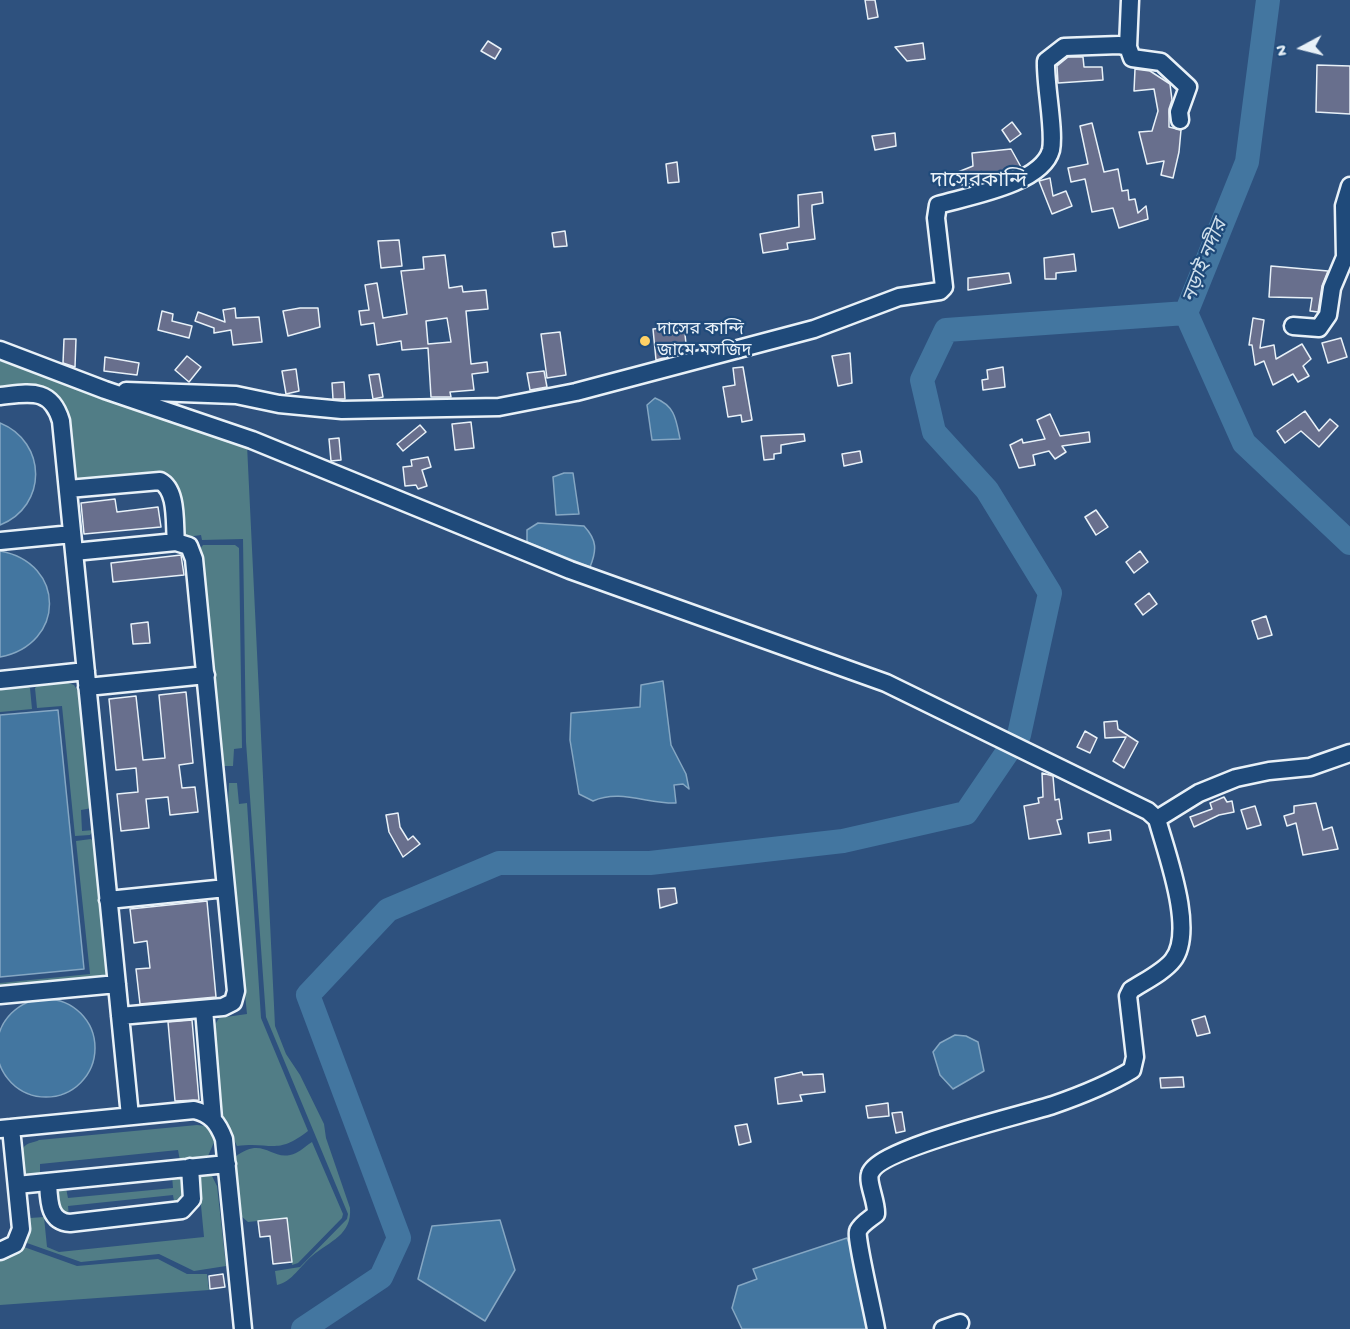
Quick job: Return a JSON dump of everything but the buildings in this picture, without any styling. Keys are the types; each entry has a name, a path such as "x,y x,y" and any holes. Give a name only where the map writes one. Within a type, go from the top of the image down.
{"street":[{"path":"1130,0 1128,47 1132,58 1161,62 1188,87 1179,112 1180,120"},
{"path":"105,390 236,395 279,404 342,410 499,407 576,392 814,329 898,297 940,291 944,287 936,218 938,205 1020,180 1042,166 1051,149 1046,61 1064,47 1128,47"},
{"path":"1293,326 1319,328 1328,315 1332,288 1345,257 1344,206 1350,186"},
{"path":"0,350 105,390 252,440 570,570 886,683 1153,815 1182,916 1179,944 1173,960 1131,990 1128,996 1135,1058 1132,1070 1054,1105 928,1140 894,1156 873,1170 870,1177 876,1214 861,1227 856,1237 870,1291 876,1329"},
{"path":"0,396 41,394 51,401 61,421 130,1116"},
{"path":"68,489 154,480 165,484 172,496 176,542"},
{"path":"0,541 72,534"},
{"path":"74,552 176,542 189,546 194,560 206,675 236,991 233,1002 223,1007 120,1016"},
{"path":"0,680 206,675"},
{"path":"1153,815 1236,778 1269,771 1310,767 1350,753"},
{"path":"108,900 226,888"},
{"path":"0,995 117,984"},
{"path":"204,1009 213,1119"},
{"path":"0,1251 15,1244 21,1229 17,1185 5,1129 194,1110 204,1112 213,1119 224,1139 243,1323"},
{"path":"17,1185 227,1164"},
{"path":"48,1182 53,1215 58,1220 70,1223 182,1210 192,1199 190,1167"},
{"path":"943,1329 960,1323"}],"green space":[{"path":"0,361 247,445 275,1026 286,1054 300,1075 324,1124 326,1138 350,1208 350,1217 344,1231 312,1256 296,1273 277,1285 275,1271 300,1267 347,1219 348,1214 266,1017 246,742 243,539 202,540 201,535 187,537 180,531 176,491 79,482 73,474 64,407 59,399 0,389"},
{"path":"203,545 235,545 239,548 242,748 234,749 233,766 223,766 200,549"},
{"path":"62,681 74,685 81,696 92,808 81,810 82,831 94,830 90,835 75,836 62,706 37,708 35,688 40,683"},
{"path":"25,684 30,688 32,709 0,712 0,687"},
{"path":"229,783 237,783 239,804 247,803 261,1018 308,1131 288,1143 273,1146 237,1146 221,1114 213,1028 219,1018 247,1014 226,806 228,805"},
{"path":"91,839 95,843 109,977 0,989 0,983 90,974 76,841"},
{"path":"206,1126 215,1140 208,1156 180,1161 178,1150 40,1164 40,1175 29,1176 20,1161 23,1148 39,1140"},
{"path":"312,1142 343,1214 342,1218 298,1263 292,1265 287,1218 248,1222 241,1216 235,1157 254,1148 287,1155 296,1153"},
{"path":"198,1174 212,1176 217,1186 226,1266 194,1271 159,1254 81,1262 27,1243 30,1218 44,1217 47,1247 59,1252 204,1237"},
{"path":"172,1176 184,1181 187,1194 175,1207 173,1195 68,1206 69,1217 59,1212 57,1194 60,1189 66,1188 68,1198 173,1188"},
{"path":"24,1247 77,1266 158,1259 187,1274 207,1274 209,1290 0,1305 0,1259"}],"water":[{"path":"655,398 671,409 676,419 680,439 652,440 647,405"},
{"path":"0,423 15,432 27,444 36,474 27,504 16,516 0,525"},
{"path":"573,473 579,514 556,515 553,477"},
{"path":"538,523 584,526 594,545 590,567 527,542 527,530"},
{"path":"0,551 22,558 37,571 46,586 50,604 46,621 37,637 22,649 0,657"},
{"path":"663,681 671,745 686,774 689,789 683,784 674,785 676,803 613,796 593,801 579,794 570,740 571,713 640,707 641,685"},
{"path":"58,710 84,969 0,977 0,715"},
{"path":"46,999 65,1003 80,1014 91,1029 95,1048 91,1067 80,1082 65,1093 46,1097 27,1093 12,1082 1,1067 -3,1048 1,1029 12,1014 27,1003"},
{"path":"955,1035 966,1036 978,1042 984,1071 953,1089 940,1075 933,1052 940,1043"},
{"path":"500,1220 515,1270 485,1321 418,1279 432,1226"},
{"path":"847,1238 870,1302 868,1329 742,1329 732,1308 738,1286 757,1279 753,1269"}],"waterway":[{"name":"নড়াই নদীর","path":"1268,0 1247,162 1186,313 1244,443 1350,543"},
{"path":"303,1329 381,1277 399,1238 308,995 388,910 499,863 650,863 843,841 966,813 1019,735 1050,593 987,490 934,432 922,380 946,330 1186,313"}],"place":[{"name":"দাসের কান্দি জামে মসজিদ","path":"645,341"}],"district":[{"name":"দাসেরকান্দি","path":"979,183"}]}
